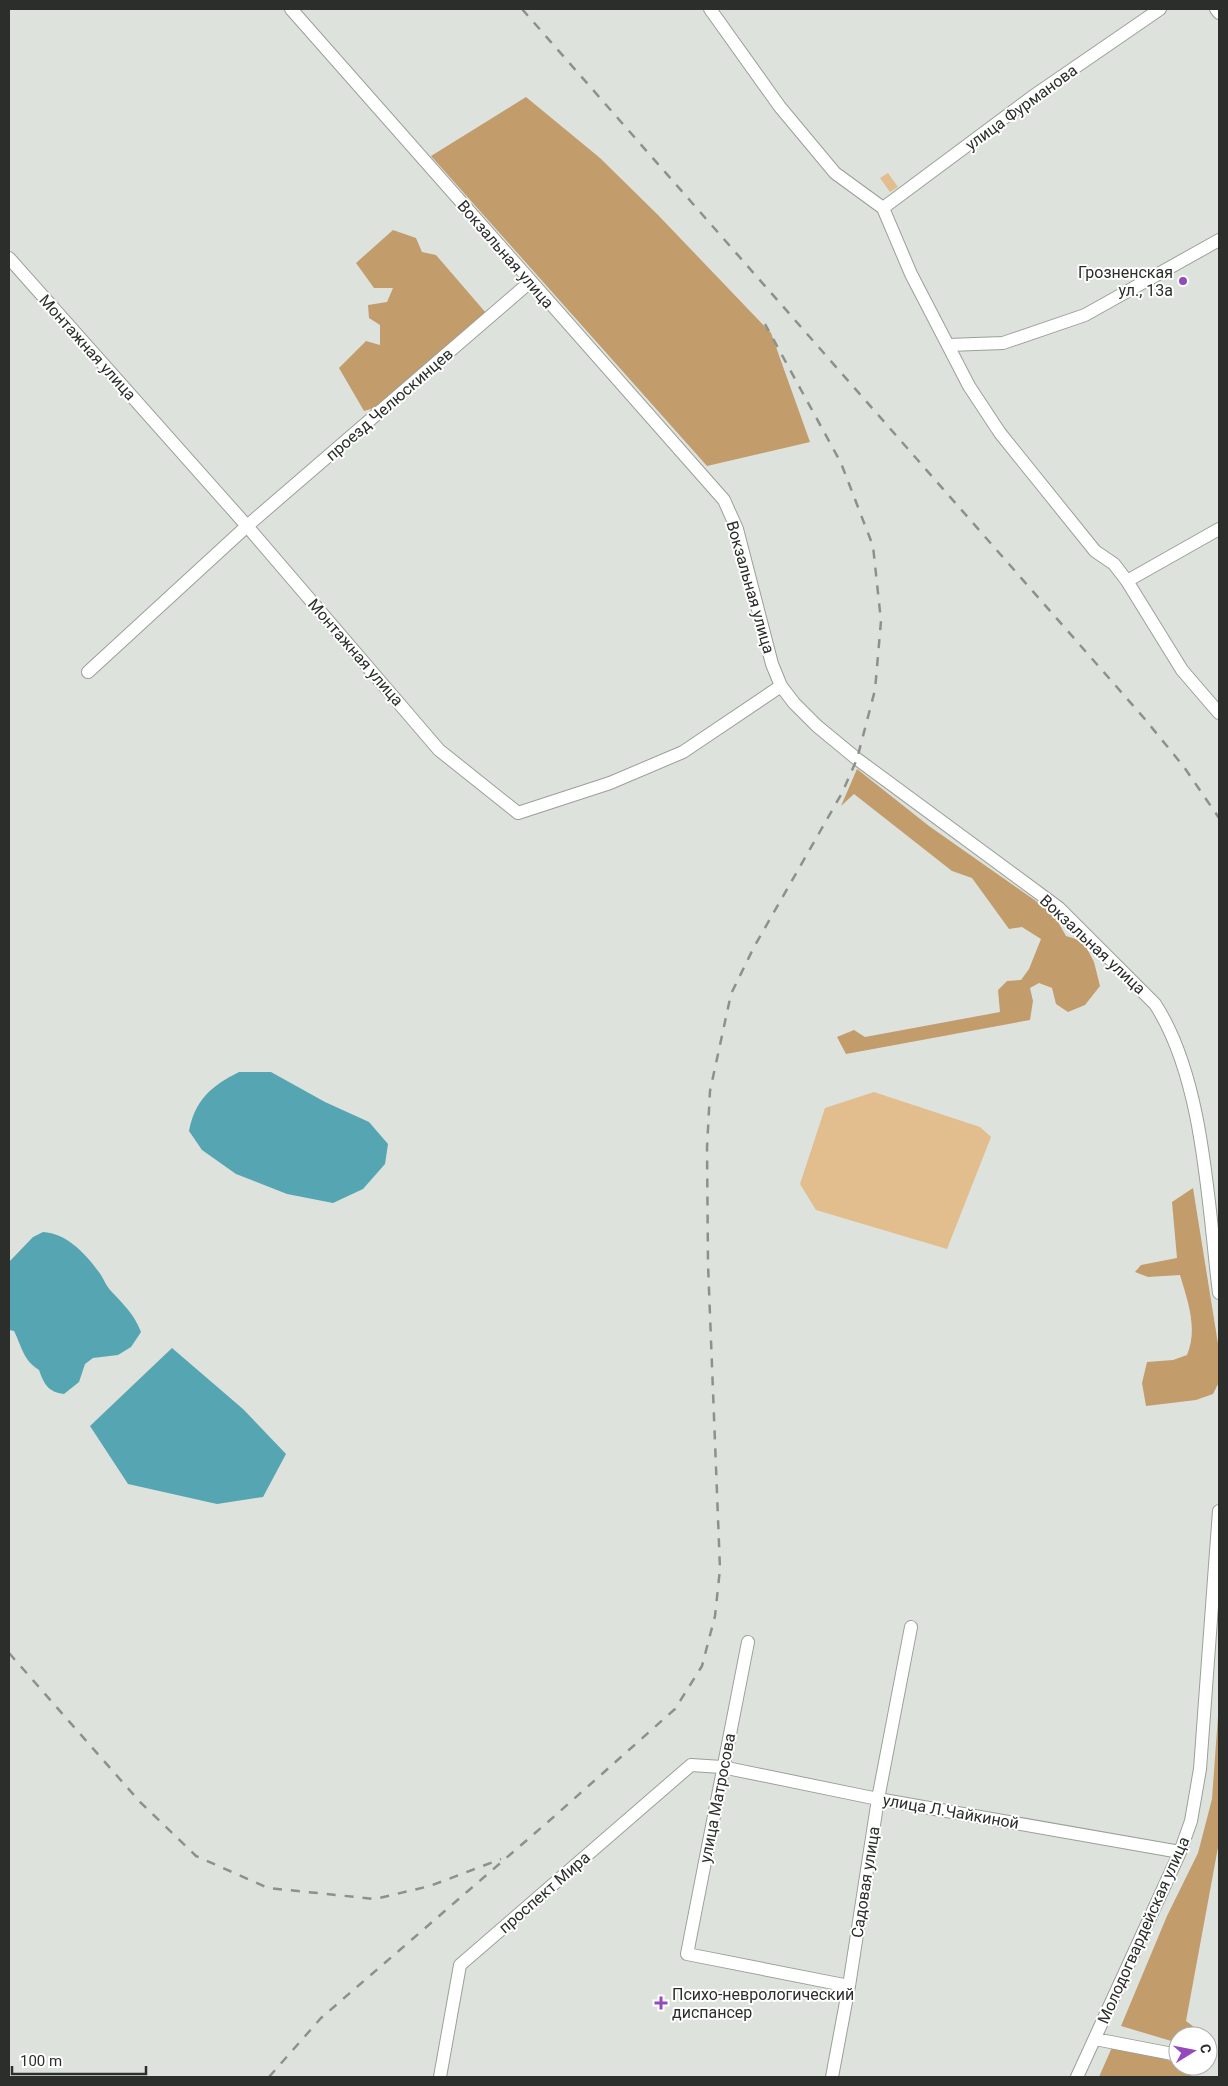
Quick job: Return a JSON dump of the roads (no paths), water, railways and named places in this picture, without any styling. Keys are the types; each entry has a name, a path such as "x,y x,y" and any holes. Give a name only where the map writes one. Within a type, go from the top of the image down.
{"street":[{"name":"Вокзальная улица","path":"291,9 654,424 704,475 724,500 737,529 772,664 781,686 794,703 817,726 857,759 1058,908 1155,1004 1166,1021 1174,1040 1192,1103 1201,1149 1219,1293"},
{"path":"710,9 780,107 835,173 883,208 911,274 969,386 1000,432 1094,551 1114,564 1127,581 1182,670 1219,714"},
{"name":"улица Фурманова","path":"883,208 1032,97 1160,9"},
{"path":"1216,9 1219,13"},
{"path":"948,345 1003,343 1085,315 1219,240"},
{"name":"Монтажная улица","path":"9,258 246,526 440,750 518,813 610,783 683,752 781,686"},
{"name":"проезд Челюскинцев","path":"88,672 246,526 530,282"},
{"path":"1127,581 1219,529"},
{"name":"Молодогвардейская улица","path":"1077,2077 1180,1852 1191,1821 1200,1769 1219,1511"},
{"name":"Садовая улица","path":"832,2077 849,1986 878,1799 911,1628"},
{"name":"улица Матросова","path":"748,1642 722,1767 687,1954 849,1986"},
{"name":"проспект Мира","path":"440,2077 460,1965 691,1765 722,1767"},
{"name":"улица Л.Чайкиной","path":"722,1767 878,1799 1180,1852"},
{"path":"1095,2040 1168,2053"}],"water":[{"path":"239,1072 271,1072 325,1102 369,1122 388,1144 385,1164 363,1189 333,1203 287,1194 236,1174 202,1150 189,1131 200,1102 212,1089"},
{"path":"43,1232 60,1236 83,1253 132,1315 141,1332 131,1347 118,1355 93,1358 85,1364 79,1382 64,1394 54,1391 47,1386 39,1370 29,1362 23,1353 14,1331 9,1330 9,1262 33,1237"},
{"path":"172,1348 243,1409 286,1454 263,1497 217,1504 128,1484 90,1426"}],"railway":[{"path":"522,9 1144,718 1184,767 1219,818"},
{"path":"269,2077 321,2018 549,1821 675,1709 702,1666 715,1616 720,1569 708,1264 707,1148 710,1091 731,994 754,947 842,793 857,759 875,690 881,621 873,546 841,463 765,324"},
{"path":"9,1653 140,1802 196,1856 268,1888 375,1899 430,1886 501,1859"}],"place":[{"name":"Грозненская ул., 13а","path":"1183,281"},
{"name":"Психо-неврологический диспансер","path":"661,2003"}]}
